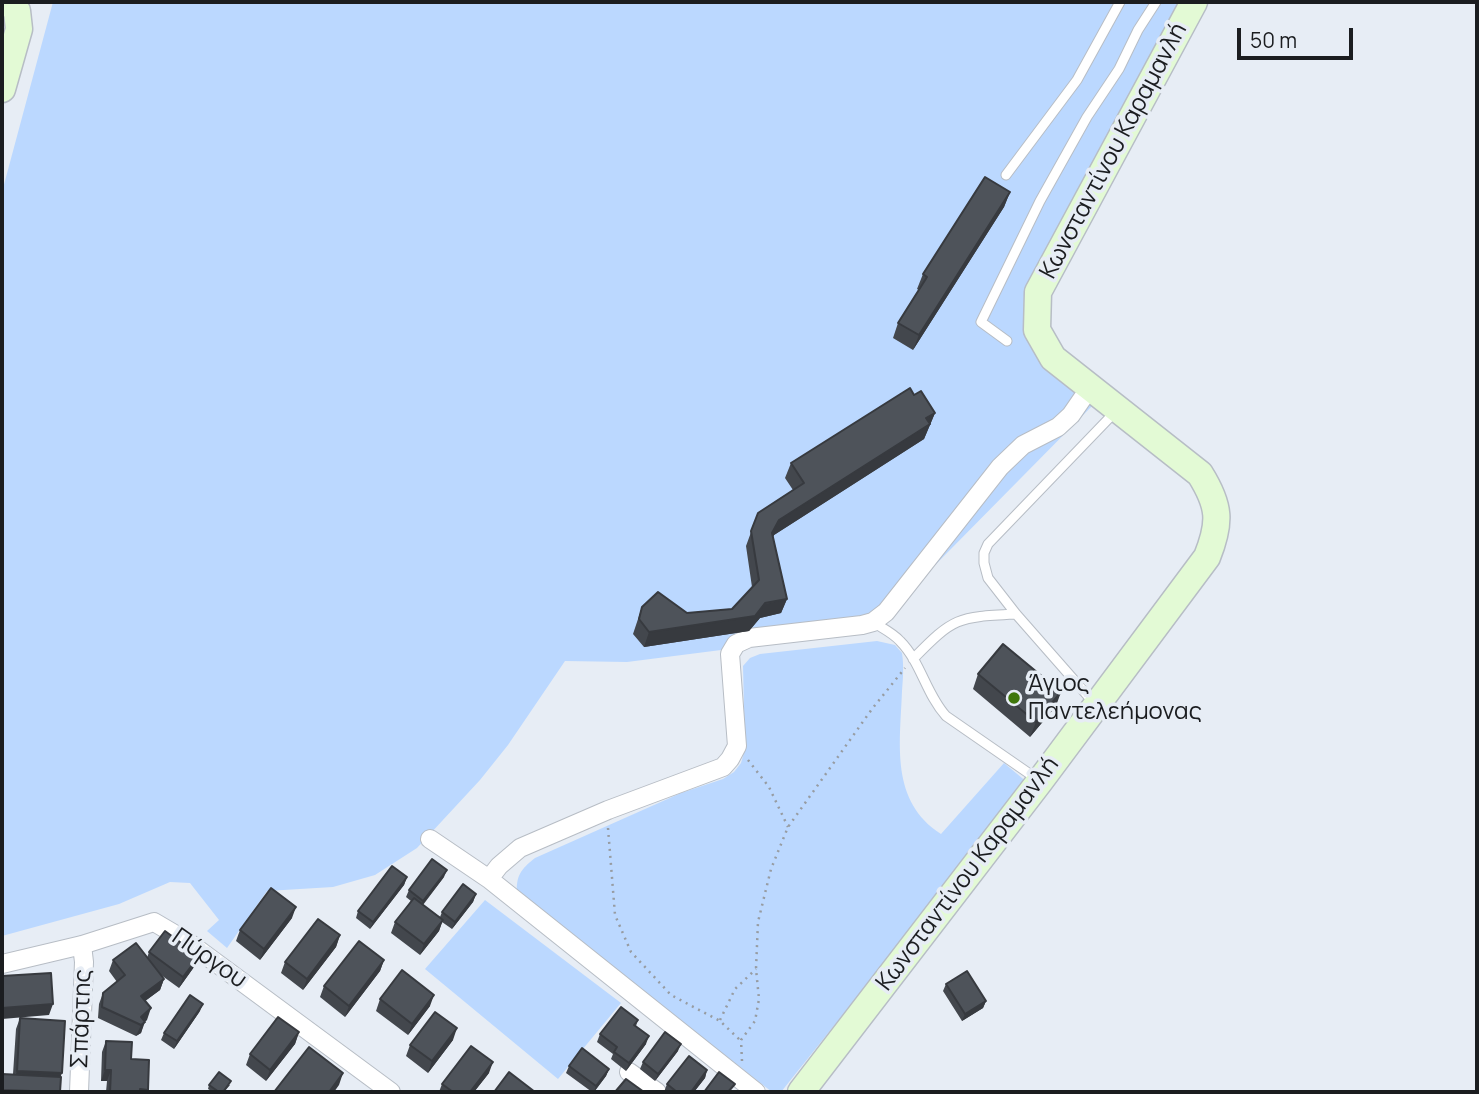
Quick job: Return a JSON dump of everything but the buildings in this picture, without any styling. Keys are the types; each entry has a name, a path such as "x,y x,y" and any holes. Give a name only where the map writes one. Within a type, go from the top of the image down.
{"street":[{"name":"Κωνσταντίνου Καραμανλή","path":"801,1092 1041,781 1207,557 1216,534 1216,512 1212,493 1200,474 1091,386 1053,359 1037,330 1038,292 1194,2"},
{"path":"2,89 19,29 13,6"},
{"path":"489,879 499,866 520,848 608,810 723,767 737,746 730,654 736,645 749,638 873,622 886,612 1000,467 1023,445 1058,427 1071,415 1091,386"},
{"path":"430,839 489,879 750,1087"},
{"name":"Πύργου","path":"2,964 82,946 154,922 188,942 391,1092"},
{"name":"Σπάρτης","path":"79,1092 85,962 82,946"},
{"path":"629,1072 657,1092"}],"lane":[{"path":"1006,175 1077,80 1120,2"},
{"path":"1007,341 981,322 1040,201 1156,2"},
{"path":"1096,706 988,578 984,553 988,544 1118,408"},
{"path":"912,659 941,629 957,620 1016,614"},
{"path":"873,622 900,640 934,703 946,716 1041,781"}],"path":[{"path":"741,1040 755,1021 759,999 756,970 758,922 771,869 788,827 872,709 912,659"},
{"path":"737,746 769,787 788,827"},
{"path":"608,810 615,915 631,952 671,995 720,1021 741,1040 750,1087"},
{"path":"720,1021 735,989 756,970"}],"shaded area":[{"path":"53,2 1183,2 1027,295 1095,403 870,631 627,662 565,661 508,745 480,780 417,848 375,875 333,887 267,891 227,948 207,931 219,920 190,883 170,882 119,904 2,936 2,192"},
{"path":"877,641 895,645 902,653 902,770 913,805 925,821 941,834 1004,763 1028,783 781,1092 772,1092 517,893 517,882 523,869 535,858 734,772 741,763 745,749 743,666 750,658 760,654"},
{"path":"485,900 621,1003 558,1079 425,969"}],"place":[{"name":"Άγιος Παντελεήμονας","path":"1014,698"}]}
